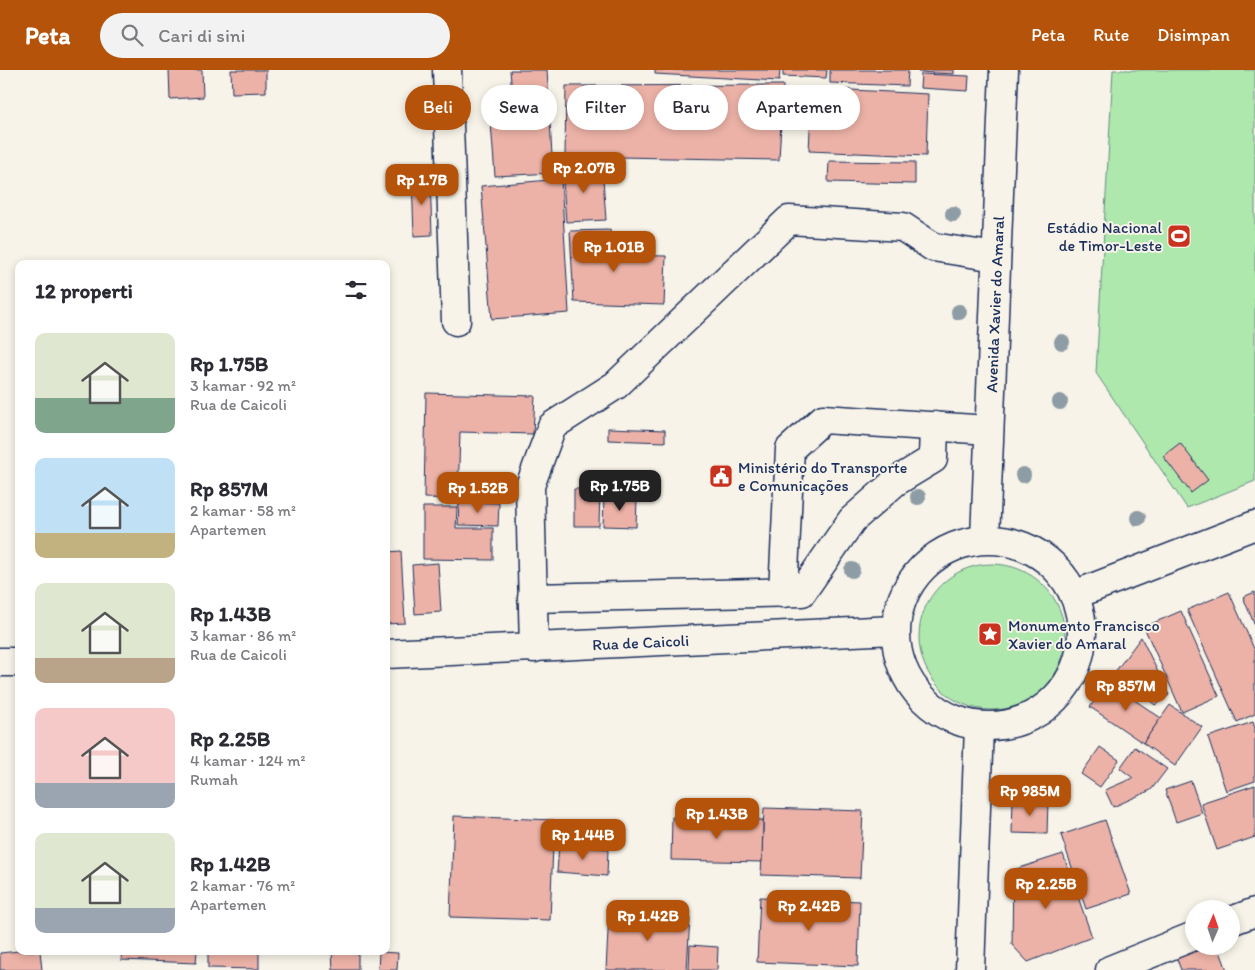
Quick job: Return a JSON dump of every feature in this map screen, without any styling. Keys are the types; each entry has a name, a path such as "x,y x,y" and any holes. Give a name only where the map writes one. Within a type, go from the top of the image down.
{"main road":[{"path":"447,70 456,321"},
{"name":"Avenida Xavier do Amaral","path":"984,540 1004,70"},
{"path":"534,648 530,486 552,426 616,386 788,220 903,227 933,247 996,257"},
{"path":"783,593 790,449 824,419 989,430"},
{"path":"532,598 802,592 852,520 895,482 933,459 934,426"},
{"path":"1074,595 1255,525"},
{"path":"984,540 1012,542 1038,553 1060,571 1074,595 1082,622 1081,650 1072,676 1056,698 1034,715 1007,724 979,726 952,719 928,704 910,683 898,658 895,630 900,603 913,578 932,558 957,545 984,540"},
{"name":"Rua de Caicoli","path":"390,654 895,630"},
{"path":"0,662 15,662"},
{"path":"970,970 979,726"},
{"path":"1240,918 1255,912"},
{"path":"1110,970 1185,940"}],"green space":[{"name":"Estádio Nacional de Timor-Leste","path":"1113,70 1255,70 1255,481 1187,508 1096,373"},
{"path":"992,564 1020,569 1044,585 1060,609 1065,637 1060,665 1044,689 1020,705 992,710 964,705 940,689 924,665 919,637 924,609 940,585 964,569"}],"building":[{"path":"169,70 202,70 203,97 170,99"},
{"path":"231,70 266,70 266,92 232,93"},
{"path":"510,70 547,70 548,85 511,85"},
{"path":"655,70 780,70 779,81 655,74"},
{"path":"783,70 827,70 826,78 783,76"},
{"path":"830,70 908,70 907,86 830,83"},
{"path":"919,70 954,70 954,74 918,72"},
{"path":"921,74 969,76 968,91 920,88"},
{"path":"728,85 738,85 738,130 781,130 779,160 565,156 566,86 567,130 644,130 644,86 654,86 654,130 728,130"},
{"path":"860,90 928,94 926,156 809,151 810,130 860,130"},
{"path":"492,130 551,130 553,173 495,176"},
{"path":"829,161 915,162 915,184 828,182"},
{"path":"602,165 606,220 566,222 562,168"},
{"path":"412,177 430,177 432,235 414,236"},
{"path":"561,179 569,313 492,319 481,186"},
{"path":"610,230 612,255 666,256 664,305 574,302 570,231"},
{"path":"426,393 535,396 533,434 460,432 458,499 424,498"},
{"path":"608,428 665,430 665,442 608,440"},
{"path":"1180,443 1208,480 1191,493 1163,456"},
{"path":"574,489 600,489 599,526 574,526"},
{"path":"604,497 637,499 636,527 603,526"},
{"path":"459,502 499,503 498,526 458,525"},
{"path":"423,507 457,507 456,528 493,528 493,560 423,559"},
{"path":"401,551 405,623 390,624 390,552"},
{"path":"438,563 441,612 415,614 412,565"},
{"path":"1229,592 1255,651 1255,714 1237,722 1187,610"},
{"path":"1255,592 1255,626 1243,597"},
{"path":"1181,611 1219,696 1182,712 1144,627"},
{"path":"1141,637 1169,695 1155,705 1115,672"},
{"path":"1108,682 1161,718 1143,743 1090,707"},
{"path":"1170,705 1202,727 1175,766 1143,743"},
{"path":"1253,722 1255,728 1255,781 1226,791 1208,737"},
{"path":"1100,747 1119,760 1100,787 1081,774"},
{"path":"1135,747 1167,769 1151,790 1113,807 1105,790 1133,778 1120,768"},
{"path":"1191,781 1202,813 1176,822 1165,790"},
{"path":"1255,785 1255,837 1217,850 1201,803"},
{"path":"1013,799 1048,800 1047,834 1012,833"},
{"path":"764,808 863,811 860,878 761,875"},
{"path":"454,816 554,820 550,920 450,917"},
{"path":"672,817 763,820 762,862 671,860"},
{"path":"1105,820 1131,894 1086,909 1061,835"},
{"path":"559,845 608,849 607,876 557,872"},
{"path":"1063,854 1092,937 1028,962 1012,945 1013,870"},
{"path":"760,897 860,901 858,966 757,962"},
{"path":"609,912 690,916 687,970 606,970"},
{"path":"690,945 718,947 717,970 689,970"},
{"path":"1185,950 1185,955 1221,955 1227,970 1181,970 1175,954"},
{"path":"15,951 15,955 40,955 42,970 0,970 0,953"},
{"path":"398,953 397,970 378,970 379,955"},
{"path":"122,955 197,955 196,963 121,960"},
{"path":"208,955 259,955 259,969 208,968"},
{"path":"332,955 358,955 358,970 333,970"}],"place":[{"name":"Estádio Nacional de Timor-Leste","path":"1179,236"},
{"name":"Ministério do Transporte e Comunicações","path":"721,476"},
{"name":"Monumento Francisco Xavier do Amaral","path":"990,634"}]}
